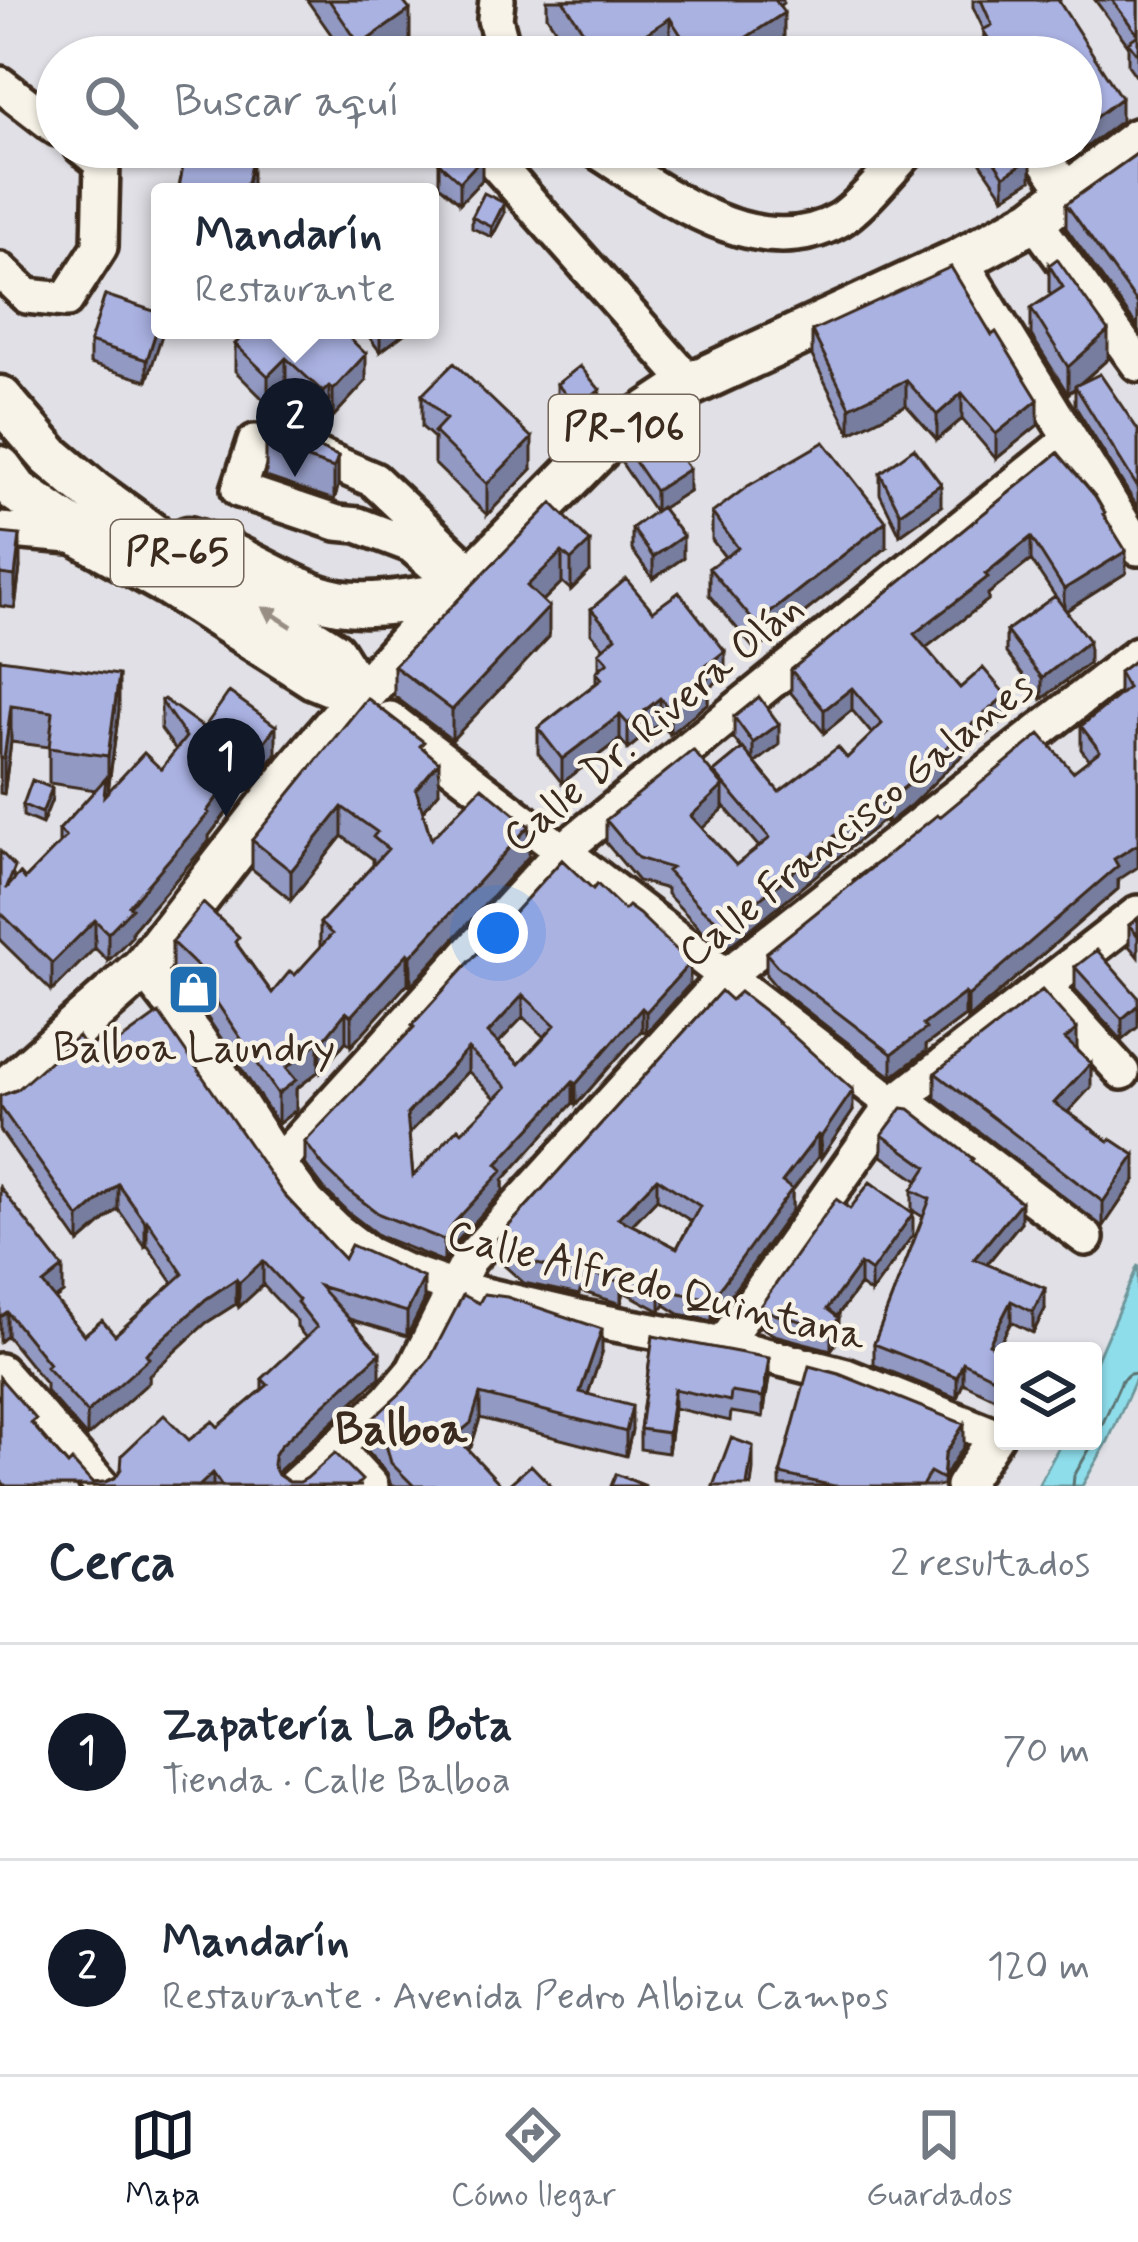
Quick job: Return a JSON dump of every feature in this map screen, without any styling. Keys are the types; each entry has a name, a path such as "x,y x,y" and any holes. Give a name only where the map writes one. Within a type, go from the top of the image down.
{"main road":[{"name":"PR-106","path":"0,1095 143,968 360,696 608,439 691,384 960,260 1034,220 1138,140"},
{"name":"PR-65","path":"0,398 50,455 141,527 333,653 360,696"},
{"name":"PR-65","path":"0,468 17,491 84,537 170,585 314,677 360,696"},
{"path":"141,527 214,546 318,597 350,604 463,586"},
{"path":"84,537 99,570 298,699 316,747"}],"street":[{"path":"492,6 500,36"},
{"path":"0,84 36,112"},
{"path":"0,269 28,296 66,300 100,247 102,168"},
{"path":"500,168 691,384"},
{"path":"625,168 728,226 782,235 803,234 844,217 892,168"},
{"path":"1051,168 1069,194"},
{"path":"1034,220 1138,364"},
{"path":"960,260 1138,548"},
{"name":"Calle Dr. Rivera Olán","path":"278,1163 562,851 1069,440"},
{"path":"255,442 309,452 374,480 418,520 463,586 411,545 358,524 337,523 239,490 255,442"},
{"path":"0,530 84,537"},
{"name":"Calle Francisco Galanes","path":"294,1486 388,1401 414,1370 469,1261 727,975 1138,654"},
{"path":"360,696 893,1104 918,1111 1086,1238"},
{"path":"723,1344 893,1104 1138,913"},
{"name":"Calle Alfredo Quintana","path":"143,968 200,1040 308,1202 368,1254 455,1288 723,1344 846,1376 996,1436 963,1486"},
{"path":"1044,986 1122,1072"},
{"path":"0,1372 102,1486"},
{"path":"336,1448 371,1486"}],"water":[{"path":"1138,1265 1138,1374 1108,1441 1082,1486 1038,1486 1057,1450 1102,1450 1102,1348"}],"building":[{"path":"329,0 402,0 410,10 373,36 354,36"},
{"path":"563,0 775,0 784,13 748,36 682,36 670,18 642,36 586,36"},
{"path":"981,0 1058,0 1081,36 987,36 983,30 992,25"},
{"path":"1112,0 1138,0 1138,35"},
{"path":"1138,35 1138,55 1128,42"},
{"path":"1102,68 1121,98 1102,112"},
{"path":"1138,153 1138,304 1066,204"},
{"path":"183,168 250,168 247,183 180,183"},
{"path":"445,168 473,168 460,182"},
{"path":"484,193 504,203 492,227 472,217"},
{"path":"1057,259 1108,331 1068,367 1031,308 1063,287 1049,265"},
{"path":"951,267 1038,400 996,434 962,393 937,415 906,380 850,407 812,331"},
{"path":"105,295 151,310 154,339 147,360 90,342"},
{"path":"240,339 350,339 366,354 333,390 329,386 323,392 286,358 268,376 235,344"},
{"path":"454,363 532,438 487,484 434,432 446,419 422,395"},
{"path":"580,366 600,390 577,408 557,384"},
{"path":"1100,374 1138,430 1138,488 1075,386"},
{"path":"654,418 689,469 655,491 621,441"},
{"path":"269,434 303,441 338,456 334,468 266,445"},
{"path":"824,442 886,521 756,624 709,568 738,548 712,513"},
{"path":"914,448 941,484 900,513 880,473"},
{"path":"1058,453 1095,496 1126,551 1064,589 1031,537 914,634 960,688 983,668 1006,695 911,782 849,824 726,927 702,909 667,871 671,868 638,858 606,820 693,750 723,786 691,816 736,865 770,838 714,772 743,748 779,792 838,747 847,758 882,724 852,688 824,710 791,670"},
{"path":"552,503 590,542 571,560 562,552 527,586 549,607 452,710 394,666"},
{"path":"661,507 683,536 653,557 632,528"},
{"path":"0,533 20,535 15,576 0,574"},
{"path":"626,579 653,611 679,592 725,651 701,670 708,678 670,710 660,698 628,724 620,715 562,759 538,728 602,679 596,672 608,662 599,652 616,637 591,609"},
{"path":"1055,596 1089,641 1042,678 1006,631"},
{"path":"1138,658 1138,844 1114,859 1118,866 968,996 965,993 923,1025 926,1029 892,1054 766,953 1040,734 1073,772 1100,751 1081,726 1128,688 1119,672"},
{"path":"0,659 119,675 108,756 49,748 53,712 11,706 4,758 0,758"},
{"path":"229,692 276,726 129,906 132,908 108,933 95,920 52,963 0,912 0,851 15,867 6,889 20,873 25,879 66,837 59,830 106,778 104,796 144,753 161,769 186,737 161,701 204,728"},
{"path":"759,697 779,724 753,743 734,717"},
{"path":"367,698 424,742 420,746 439,762 416,789 431,839 482,787 529,826 351,1016 346,1012 321,1043 286,1068 296,1080 278,1094 201,979 206,975 172,942 203,903 239,937 235,942 272,993 332,934 320,923 388,849 373,837 377,832 342,807 291,871 252,840"},
{"path":"32,780 52,788 42,813 23,805"},
{"path":"562,860 593,889 597,884 624,910 628,906 639,914 690,963 497,1164 503,1170 444,1240 379,1214 324,1167 305,1142","holes":["523,995 555,1025 519,1064 488,1033","468,1049 507,1087 462,1132 458,1128 413,1176 407,1114"]},
{"path":"1097,950 1138,997 1138,1005 1122,1019 1075,967"},
{"path":"1042,990 1077,1029 1065,1039 1091,1063 1054,1103 1135,1155 1103,1202 935,1073"},
{"path":"721,991 731,1000 740,992 853,1090 782,1182 792,1189 712,1299 679,1293 665,1284 660,1290 624,1271 621,1282 524,1261 498,1238","holes":["657,1178 700,1206 677,1248 618,1218"]},
{"path":"159,1013 284,1195 344,1259 351,1245 424,1278 407,1312 319,1286 380,1353 280,1446 273,1465 289,1482 300,1482 335,1453 362,1480 356,1486 222,1486 213,1473 199,1486 6,1486 0,1480 0,1378 68,1465 72,1461 92,1483 105,1482 121,1469 122,1455 164,1415 189,1440 213,1421 218,1427 268,1385 262,1379 317,1327 263,1261 239,1283 236,1279 206,1299 87,1413 7,1312 0,1317 0,1187 63,1268 43,1284 84,1335 102,1320 115,1335 183,1274 118,1184 79,1218 0,1106 0,1096 17,1090 78,1036 94,1060"},
{"path":"902,1108 909,1109 1021,1202 974,1259 1045,1288 1033,1312 1011,1301 989,1344 994,1346 994,1378 963,1362 957,1377 874,1344 930,1199 912,1190 927,1167 882,1135"},
{"path":"870,1182 913,1213 871,1272 860,1264 827,1309 839,1318 831,1329 774,1314 761,1305 836,1199 850,1209"},
{"path":"484,1294 507,1297 602,1329 580,1392 632,1406 626,1432 480,1394 471,1423 458,1434 502,1486 414,1486 391,1463 387,1448 366,1425 430,1359 463,1295 479,1303"},
{"path":"653,1336 769,1358 763,1397 731,1392 730,1401 674,1389 668,1433 640,1429"},
{"path":"809,1366 964,1424 945,1454 943,1479 930,1472 922,1486 834,1486 780,1474"},
{"path":"731,1438 753,1446 749,1486 713,1486"},
{"path":"531,1465 551,1486 507,1486"},
{"path":"616,1474 646,1486 611,1486"}],"place":[{"name":"Mandarín","path":"295,477"},
{"name":"Zapatería La Bota","path":"226,817"},
{"name":"Balboa Laundry","path":"194,990"}],"district":[{"name":"Balboa","path":"401,1430"}]}
